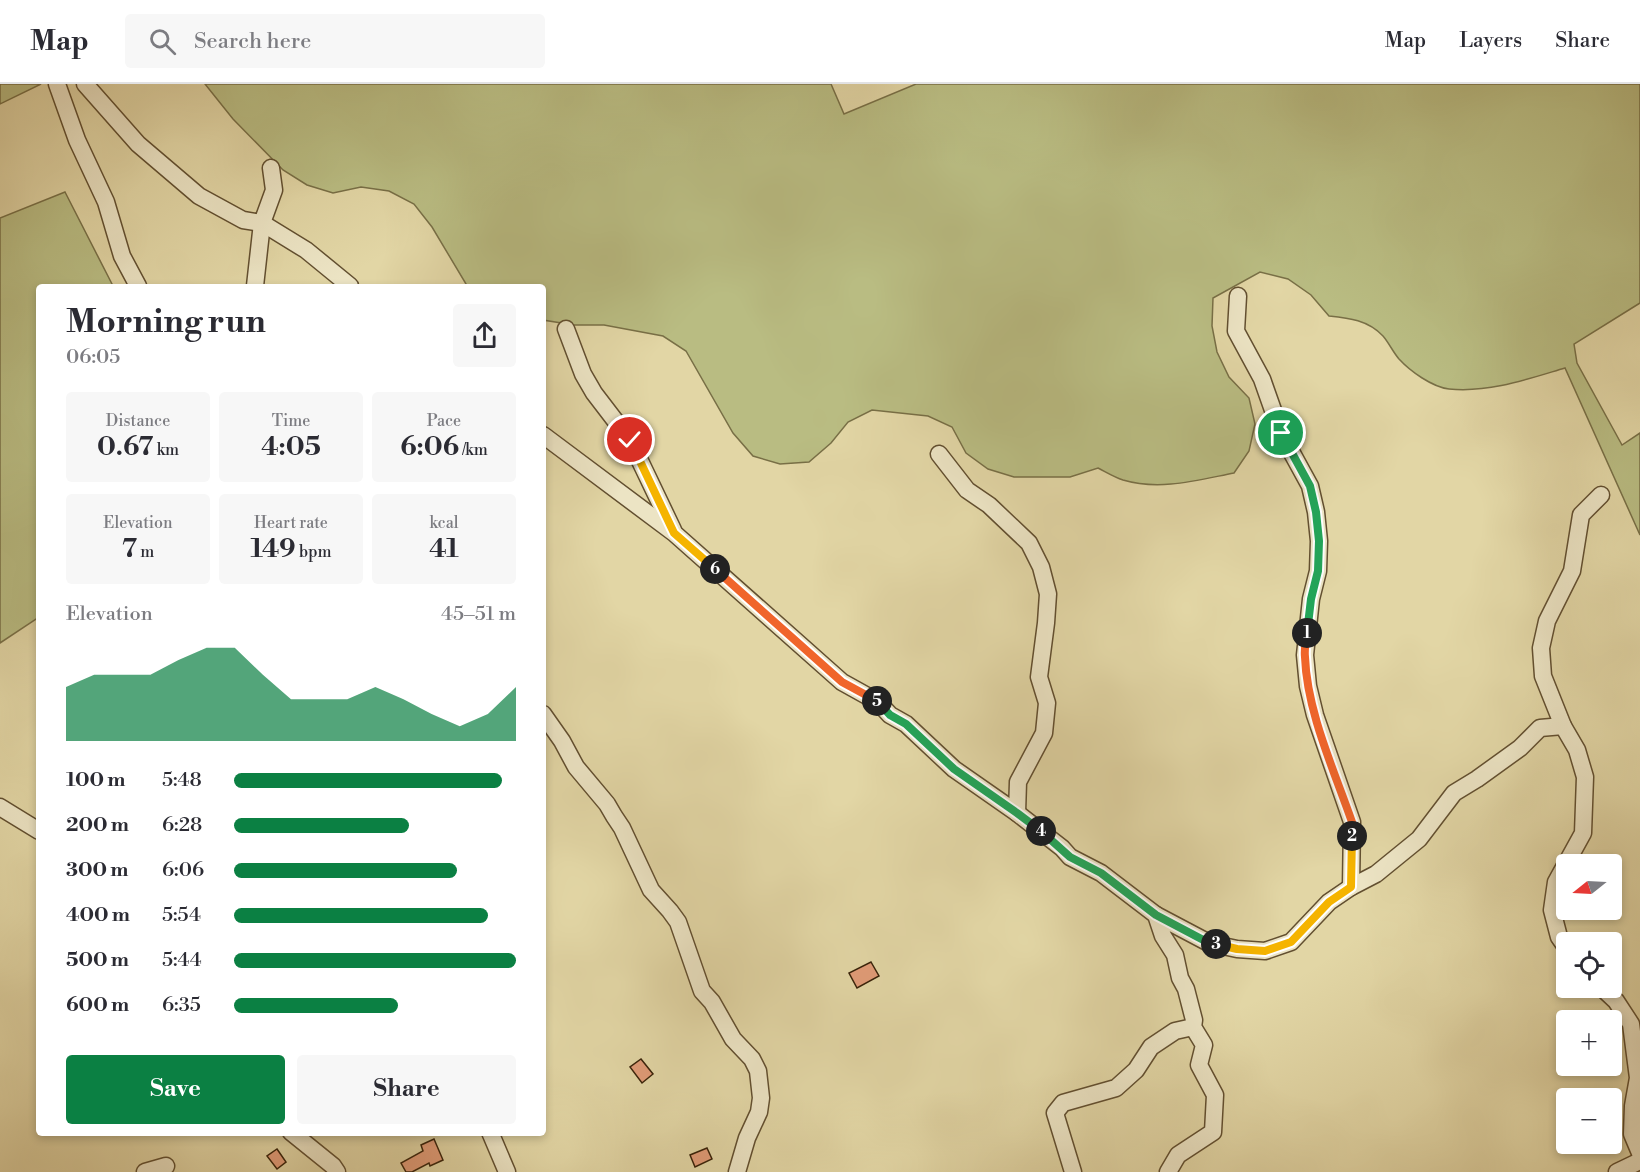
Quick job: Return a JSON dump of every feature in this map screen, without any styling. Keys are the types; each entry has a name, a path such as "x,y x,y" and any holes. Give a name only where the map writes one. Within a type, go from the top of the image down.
{"street":[{"path":"57,84 77,140 106,202 122,256 137,284"},
{"path":"85,84 138,144 199,196 243,220 262,223 306,250 348,284"},
{"path":"255,284 262,223 274,190 271,168"},
{"path":"1238,296 1236,331 1262,380 1281,433 1310,486 1316,512 1319,541 1318,571 1311,599 1305,655 1308,686 1315,715 1352,822 1351,887"},
{"path":"566,329 594,393 630,440 674,533"},
{"path":"546,437 674,533 842,682 878,702 890,715 906,724 954,769 1017,813 1062,848 1070,857 1101,873 1156,915 1209,943 1237,949 1265,951 1291,942 1329,902 1376,874 1419,839 1454,793 1520,748 1540,728 1563,726"},
{"path":"939,454 967,490 989,505 1029,543 1041,567 1048,594 1039,677 1047,703 1044,733 1018,782 1017,813"},
{"path":"1558,932 1552,910 1556,882 1583,833 1585,777 1577,750 1563,726 1543,676 1541,648 1547,621 1572,571 1581,515 1601,495"},
{"path":"546,718 576,767 608,804 651,890 678,922 702,991 712,1002 733,1039 752,1059 758,1071 761,1098 759,1112 747,1138 737,1172"},
{"path":"0,807 36,829"},
{"path":"1156,915 1186,989 1194,1020 1193,1027 1204,1045 1198,1065 1215,1095 1213,1132 1178,1155 1168,1172"},
{"path":"1613,998 1631,1024 1638,1078 1633,1106 1632,1134 1640,1153"},
{"path":"1073,1172 1055,1113 1063,1103 1116,1088 1136,1070 1151,1047 1175,1031 1193,1027"},
{"path":"296,1136 333,1166 337,1172"},
{"path":"491,1136 503,1170"},
{"path":"1617,1172 1640,1161"},
{"path":"145,1172 166,1166"}],"green space":[{"path":"0,84 41,84 0,104"},
{"path":"205,84 831,84 844,114 916,84 1640,84 1640,303 1574,344 1577,363 1622,445 1640,433 1640,535 1565,368 1494,387 1464,390 1442,388 1422,378 1409,368 1399,359 1383,336 1371,326 1351,319 1329,316 1311,295 1288,279 1260,272 1213,298 1212,326 1217,352 1229,377 1249,398 1255,424 1249,451 1234,473 1193,481 1151,485 1123,480 1098,468 1070,477 1014,477 988,469 966,453 952,427 928,416 872,410 848,422 831,443 809,462 780,464 753,456 733,433 686,351 663,336 604,325 574,325 546,320 546,284 466,284 432,227 414,204 389,191 361,187 333,193 307,185 283,170 233,119"},
{"path":"65,192 112,284 36,284 36,619 0,643 0,218"}],"building":[{"path":"871,962 879,976 857,988 849,973"},
{"path":"641,1059 653,1074 642,1083 630,1067"},
{"path":"434,1139 443,1160 430,1166 429,1163 412,1172 406,1172 401,1163 423,1151 421,1145"},
{"path":"707,1148 712,1159 695,1167 690,1155"},
{"path":"277,1149 286,1162 277,1169 267,1156"}],"route":[{"path":"630,440 674,533 842,682 878,702 890,715 906,724 954,769 1017,813 1062,848 1070,857 1101,873 1156,915 1209,943 1237,949 1265,951 1291,942 1329,902 1351,887 1352,822 1315,715 1308,686 1305,655 1311,599 1318,571 1319,541 1316,512 1310,486 1281,433"}]}
